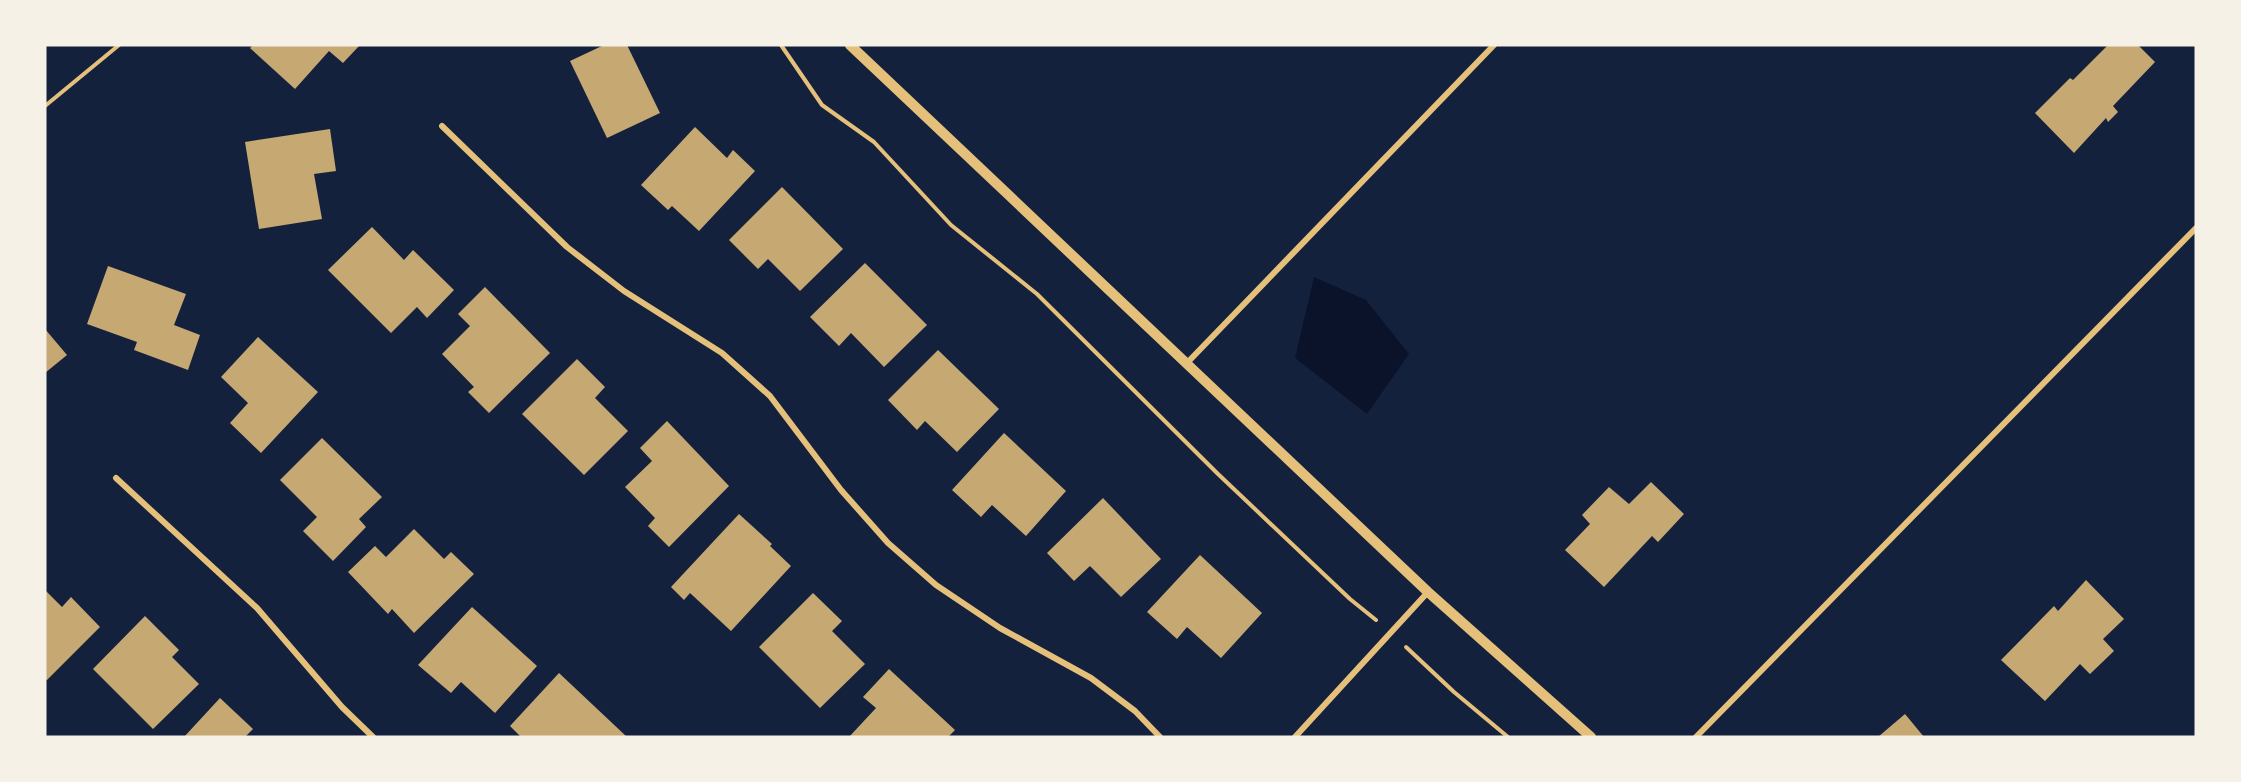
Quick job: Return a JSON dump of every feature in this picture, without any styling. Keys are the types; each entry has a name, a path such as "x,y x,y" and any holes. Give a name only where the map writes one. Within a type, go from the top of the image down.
{"street":[{"path":"850,45 1428,592 1592,737"},
{"path":"1187,363 1494,45"},
{"path":"442,126 567,247 624,291 722,353 770,396 841,490 888,543 936,585 1000,628 1091,678 1135,711 1160,737"},
{"path":"1696,737 2196,228"},
{"path":"116,478 257,608 342,707 373,737"},
{"path":"1295,737 1428,592"}],"path":[{"path":"45,106 119,45"},
{"path":"782,45 822,105 874,142 951,225 1037,294 1350,600 1391,632 1454,692 1508,737"}],"water":[{"path":"1314,277 1366,300 1409,354 1367,414 1295,358"}],"building":[{"path":"253,45 360,45 343,63 329,51 295,89 250,48"},
{"path":"604,45 627,45 660,113 607,138 570,61"},
{"path":"2108,45 2138,45 2155,62 2113,106 2118,112 2108,122 2106,118 2074,153 2035,113"},
{"path":"695,127 727,158 733,150 755,171 699,231 672,206 668,210 641,185"},
{"path":"330,129 336,171 314,174 322,219 259,229 245,142"},
{"path":"782,187 843,249 800,291 768,259 758,269 729,240"},
{"path":"372,227 404,260 413,250 454,290 427,318 417,307 391,333 328,270"},
{"path":"865,263 927,325 884,367 851,333 839,346 810,317"},
{"path":"108,266 186,294 174,325 200,335 188,370 134,350 137,342 87,324"},
{"path":"485,287 550,353 489,413 468,392 474,387 442,354 470,326 458,314"},
{"path":"45,329 67,355 45,373"},
{"path":"258,337 318,392 261,453 230,423 248,403 221,377"},
{"path":"938,350 999,409 957,452 925,421 917,430 888,400"},
{"path":"577,359 605,387 595,398 628,431 584,475 522,414"},
{"path":"667,421 729,486 669,547 648,526 655,518 625,487 652,461 640,448"},
{"path":"1004,433 1066,491 1026,536 992,505 981,517 952,490"},
{"path":"322,438 382,497 359,519 366,527 333,561 303,531 317,517 280,480"},
{"path":"1651,482 1684,514 1658,542 1652,536 1604,587 1565,550 1590,524 1582,515 1609,487 1629,504"},
{"path":"1103,498 1161,559 1121,597 1090,566 1074,581 1047,553"},
{"path":"739,514 772,544 770,546 791,566 731,631 690,593 684,600 671,587"},
{"path":"414,529 444,559 451,552 474,574 414,633 392,609 388,614 348,572 375,546 386,557"},
{"path":"1200,555 1262,613 1221,658 1187,627 1177,639 1147,612"},
{"path":"2086,580 2124,619 2103,639 2114,651 2090,674 2080,664 2045,701 2001,660 2054,606 2058,611"},
{"path":"45,590 62,607 71,597 100,627 47,680 45,679"},
{"path":"813,593 842,621 832,631 865,664 820,708 759,647"},
{"path":"472,607 537,666 495,713 461,682 451,693 418,665"},
{"path":"145,616 179,650 172,657 199,684 153,729 93,669"},
{"path":"889,669 955,730 948,737 849,737 876,708 863,697"},
{"path":"559,673 627,737 521,737 510,726"},
{"path":"220,698 253,729 245,737 184,737"},
{"path":"1905,714 1924,737 1878,737"}]}
